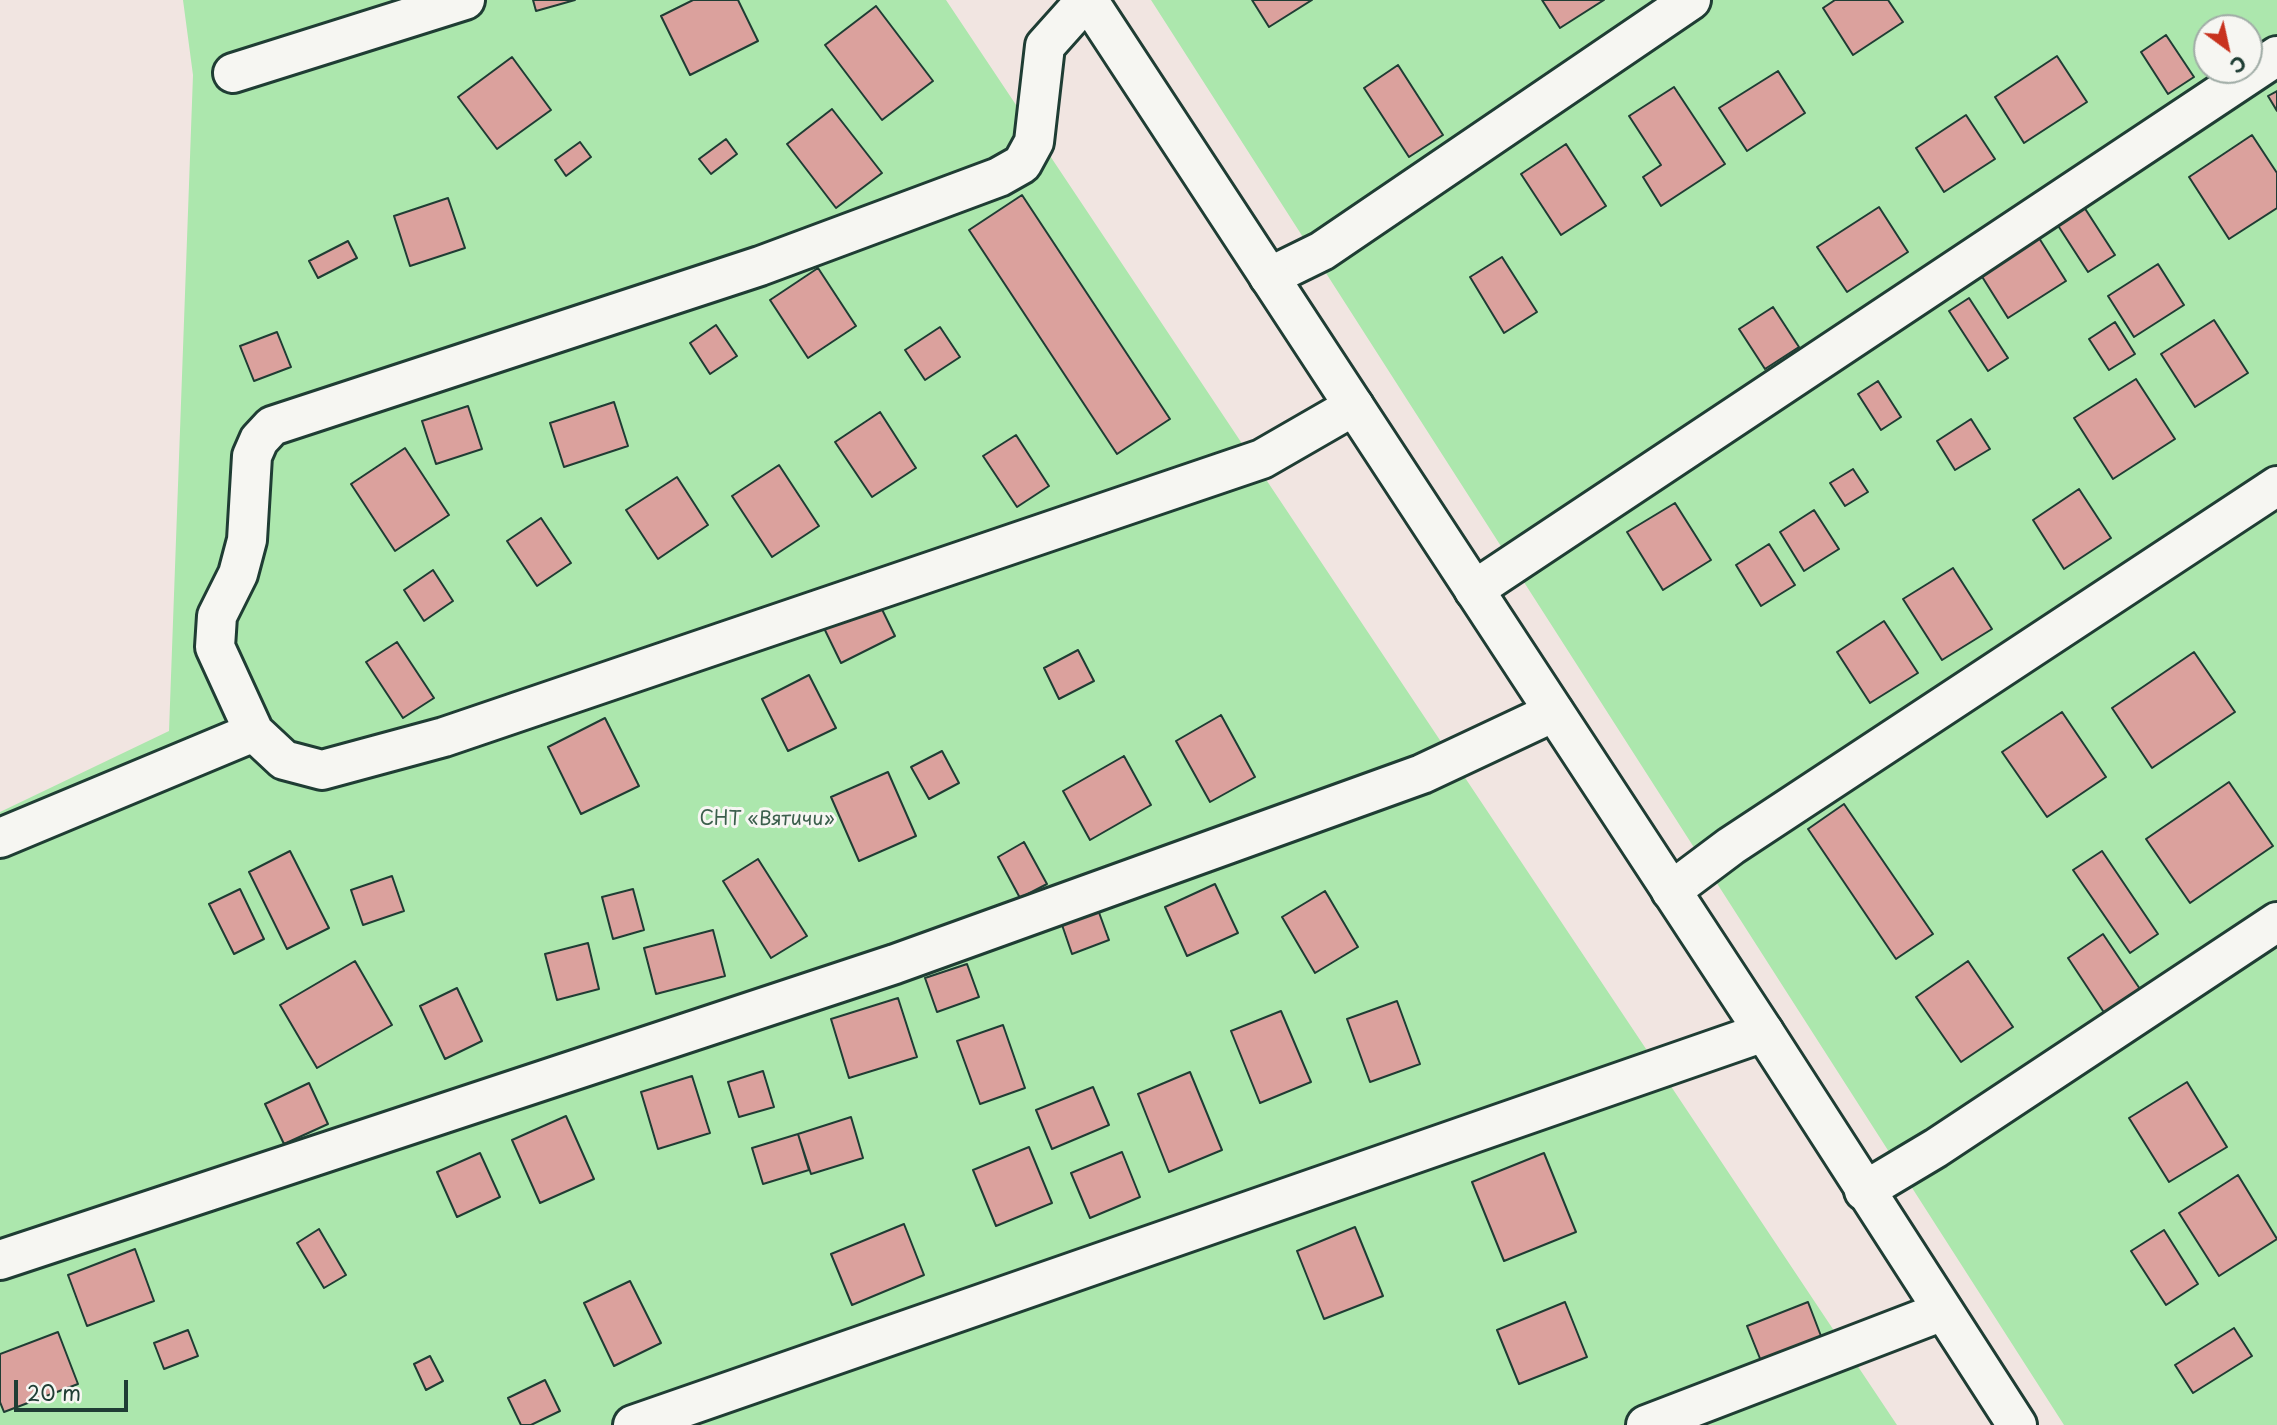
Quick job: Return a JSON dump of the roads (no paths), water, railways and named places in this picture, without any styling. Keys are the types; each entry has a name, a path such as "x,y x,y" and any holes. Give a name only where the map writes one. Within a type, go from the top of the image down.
{"street":[{"path":"233,74 464,0"},
{"path":"1354,406 1262,459 444,737 322,770 284,760 254,732 215,647 217,616 238,574 247,540 252,456 259,440 272,426 760,265 999,177 1022,164 1034,142 1045,46 1087,0 1354,406 1764,1032 2017,1425"},
{"path":"1269,277 1322,251 1691,0"},
{"path":"1474,590 2277,56"},
{"path":"1671,891 1731,846 2277,486"},
{"path":"0,1260 895,964 1422,774 1554,712"},
{"path":"0,838 254,732"},
{"path":"1864,1191 1936,1148 2277,922"},
{"path":"633,1425 1764,1032"},
{"path":"1646,1425 1943,1311"}],"park label":[{"name":"СНТ «Вятичи»","path":"767,820"}]}
